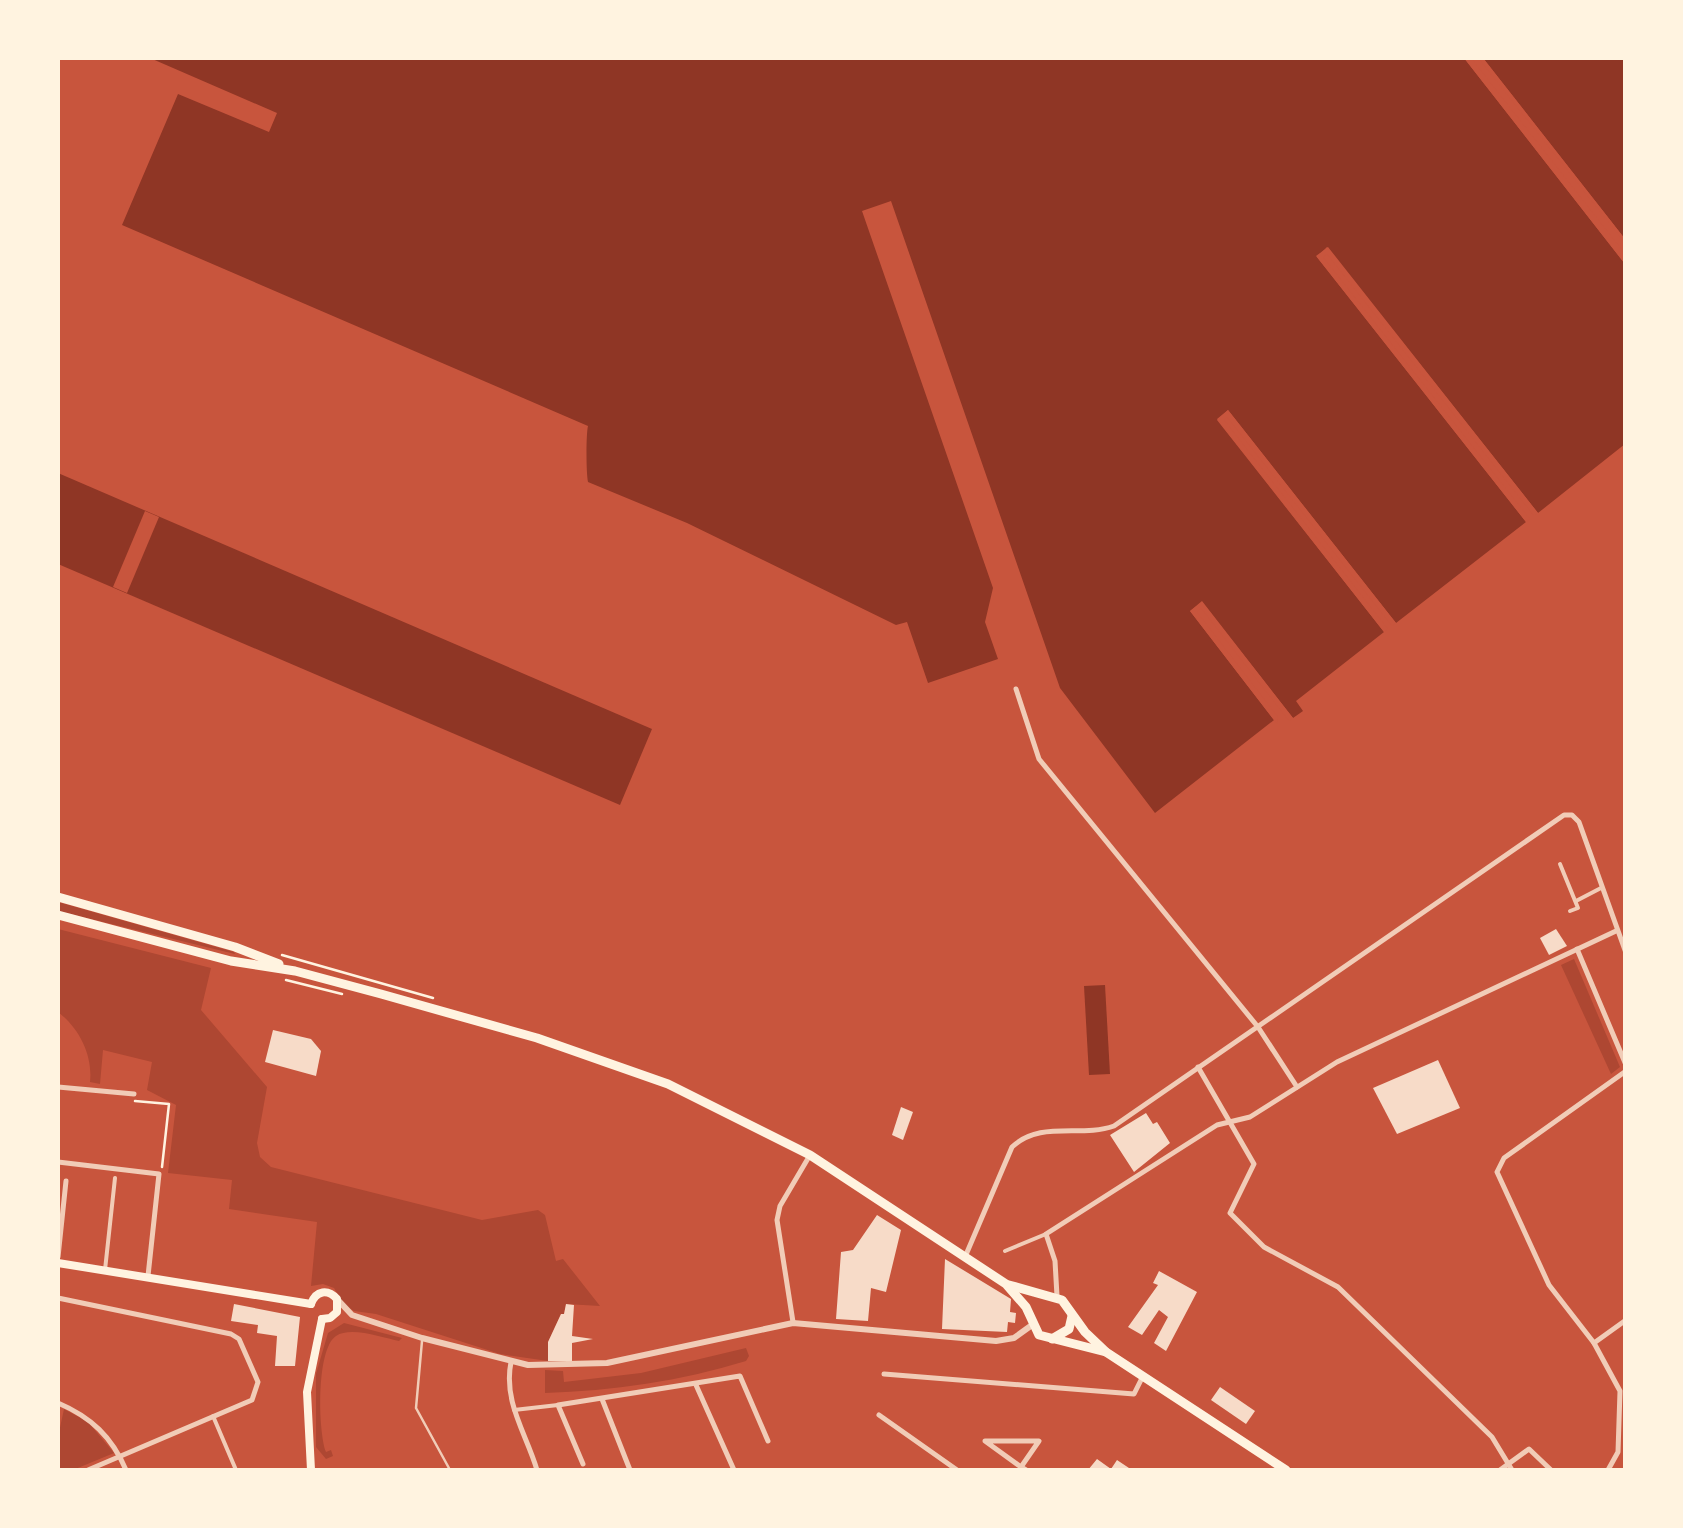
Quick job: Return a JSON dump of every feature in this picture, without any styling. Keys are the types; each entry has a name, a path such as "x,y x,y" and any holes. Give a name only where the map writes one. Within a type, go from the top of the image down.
{"main road":[{"path":"58,897 235,947 295,971 603,1059 668,1084 810,1155 1006,1284 1026,1307 1039,1334 1106,1352"},
{"path":"58,916 231,960 295,971"},
{"path":"58,1260 311,1304"},
{"path":"1006,1284 1066,1303 1106,1352 1267,1462 1286,1470"},
{"path":"323,1292 337,1300 337,1312 330,1318 314,1315 311,1304 315,1296 323,1292"},
{"path":"1031,1323 1035,1304 1055,1297"},
{"path":"1049,1339 1060,1337 1069,1329 1072,1313"},
{"path":"311,1470 308,1392 322,1319"}],"street":[{"path":"1016,688 1039,758 1258,1027 1298,1088"},
{"path":"965,1257 1012,1147 1022,1137 1114,1126 1560,817 1572,814 1579,822 1626,953"},
{"path":"1560,864 1578,908 1570,911"},
{"path":"1576,901 1601,888"},
{"path":"1004,1251 1046,1234 1217,1125 1250,1117 1336,1062 1616,930"},
{"path":"1577,948 1626,1068 1507,1155 1497,1172 1549,1284 1614,1378 1622,1404 1618,1452 1608,1470"},
{"path":"1197,1067 1254,1164 1230,1213 1235,1220 1264,1247 1338,1287 1492,1437 1509,1468"},
{"path":"58,1086 134,1098"},
{"path":"793,1324 777,1220 780,1206 810,1155"},
{"path":"58,1162 115,1174 159,1174 148,1276"},
{"path":"105,1270 115,1174"},
{"path":"58,1260 66,1181"},
{"path":"1046,1234 1055,1261 1055,1297"},
{"path":"58,1298 230,1334 240,1339 258,1382 252,1400 88,1470"},
{"path":"337,1300 352,1315 422,1338 511,1362 556,1366 607,1363 793,1324 996,1341 1014,1338 1031,1323"},
{"path":"1594,1344 1626,1320"},
{"path":"511,1362 507,1382 536,1470"},
{"path":"884,1374 1134,1394 1142,1375"},
{"path":"514,1410 740,1376 768,1442"},
{"path":"696,1385 734,1470"},
{"path":"602,1399 630,1470"},
{"path":"558,1404 583,1464"},
{"path":"58,1405 90,1420 120,1456 126,1470"},
{"path":"879,1415 957,1470"},
{"path":"213,1416 236,1470"},
{"path":"985,1440 1039,1441 1024,1469 997,1450 985,1440"},
{"path":"1500,1470 1509,1468 1529,1450 1551,1470"}],"lane":[{"path":"422,1338 416,1408 450,1470"}],"path":[{"path":"274,952 446,1002"},
{"path":"280,979 353,997"},
{"path":"134,1098 169,1104 159,1174"}],"shaded area":[{"path":"150,58 1464,58 1625,264 1625,444 1538,513 1327,247 1317,257 1526,522 1396,623 1228,410 1217,420 1384,632 1296,701 1303,711 1293,718 1202,602 1190,611 1274,720 1155,813 1060,688 891,201 862,211 993,588 985,622 998,659 928,683 907,622 896,625 687,523 588,482 588,426 122,225 178,94 269,132 277,113"},
{"path":"1483,58 1625,58 1625,239"},
{"path":"58,473 652,729 620,805 58,564"},
{"path":"58,902 234,952 235,954 58,911"},
{"path":"58,929 211,968 201,1010 267,1087 257,1143 260,1157 271,1167 482,1220 538,1210 545,1215 556,1261 563,1259 600,1306 566,1304 548,1342 548,1361 500,1354 376,1314 354,1311 344,1305 334,1288 323,1284 311,1286 317,1222 229,1209 232,1180 168,1173 176,1105 147,1090 152,1062 103,1050 100,1084 90,1082 83,1043 58,1012"},
{"path":"1574,959 1620,1067 1611,1074 1561,965"},
{"path":"1105,985 1110,1074 1089,1075 1084,986"},
{"path":"344,1323 402,1338 399,1341 350,1332 336,1336 329,1344 320,1409 323,1442 326,1452 331,1450 333,1456 326,1459 316,1447 316,1374 328,1333"},
{"path":"746,1348 746,1361 697,1374 621,1387 545,1393 545,1370 563,1371 564,1382 641,1373"},
{"path":"64,1409 88,1422 114,1453 73,1470 58,1470 58,1437"}],"pier":[{"path":"1464,58 1471,58 1626,255 1625,264"},
{"path":"1478,58 1483,58 1626,244"},
{"path":"1328,247 1538,513 1534,516 1327,254 1323,257 1530,519 1526,522 1316,256"},
{"path":"1228,410 1396,623 1392,626 1227,417 1224,420 1388,629 1384,632 1217,419"},
{"path":"145,511 159,517 127,593 113,587"},
{"path":"1202,601 1293,718 1289,721 1201,608 1197,612 1278,717 1277,724 1190,611"}],"building":[{"path":"1556,929 1567,946 1549,955 1540,938"},
{"path":"273,1030 311,1039 321,1051 316,1076 265,1062"},
{"path":"1438,1060 1460,1108 1397,1134 1373,1088"},
{"path":"901,1107 913,1112 903,1140 892,1135"},
{"path":"1146,1113 1170,1143 1134,1172 1110,1135"},
{"path":"877,1215 901,1230 886,1292 871,1288 868,1321 836,1319 841,1252 853,1250"},
{"path":"945,1259 1011,1299 1010,1312 1016,1313 1015,1323 1008,1322 1007,1332 942,1329"},
{"path":"1159,1271 1197,1292 1166,1351 1154,1343 1168,1317 1159,1310 1142,1335 1128,1327 1158,1285 1153,1283"},
{"path":"234,1304 300,1317 295,1366 275,1366 277,1336 257,1333 258,1325 231,1321"},
{"path":"566,1304 574,1305 572,1336 593,1339 572,1343 572,1361 548,1361 548,1342"},
{"path":"1220,1387 1255,1411 1246,1424 1211,1400"},
{"path":"1097,1459 1111,1469 1117,1460 1132,1470 1088,1470"}]}
